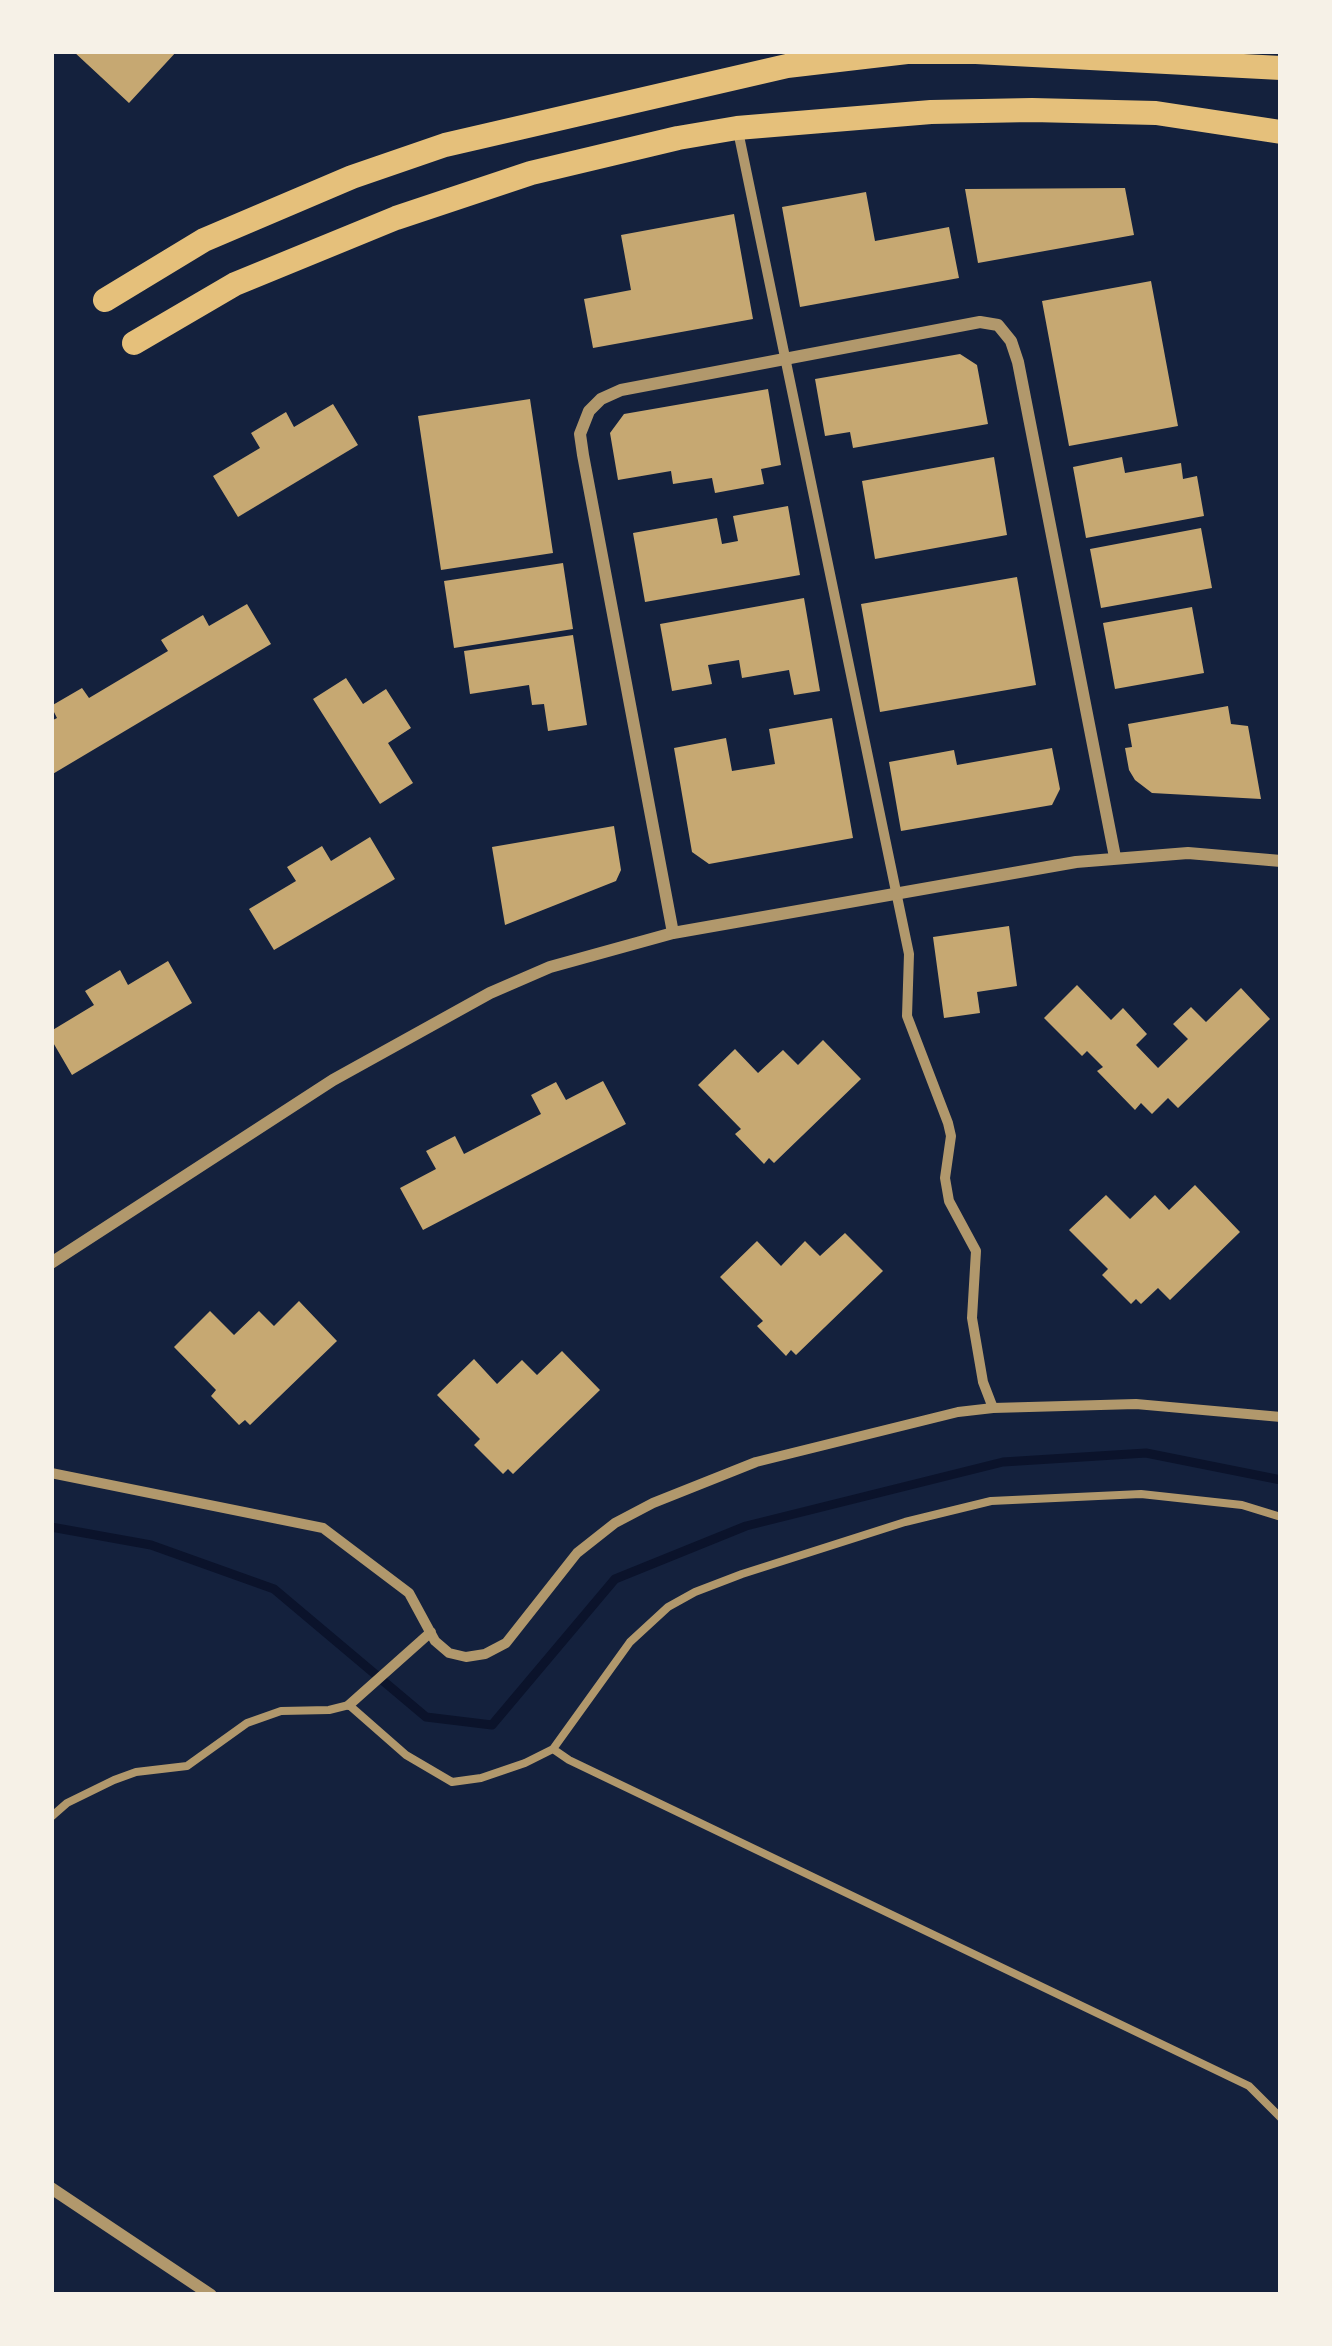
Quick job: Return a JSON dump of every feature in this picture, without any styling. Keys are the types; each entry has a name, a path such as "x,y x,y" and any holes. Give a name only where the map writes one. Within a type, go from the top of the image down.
{"main road":[{"path":"105,300 204,240 370,171 466,140 767,70 907,52 1075,54 1281,68"},
{"path":"134,343 235,284 396,218 531,173 737,128 931,112 1032,110 1156,113 1281,131"}],"street":[{"path":"737,128 909,954 907,1016 951,1136 946,1178 949,1202 976,1251 972,1318 983,1382 993,1408"},
{"path":"673,933 580,434 589,411 621,390 980,322 998,326 1011,341 1018,362 1115,857"},
{"path":"51,1263 333,1080 490,993 550,967 673,933 1115,857 1188,853 1281,861"},
{"path":"51,1472 323,1528 409,1593 449,1653 466,1658 506,1643 577,1553 615,1523 756,1462 903,1424 993,1408 1136,1403 1281,1417"},
{"path":"349,1705 431,1632"},
{"path":"51,2188 212,2295"}],"lane":[{"path":"51,1817 114,1780 136,1772 187,1766 247,1723 281,1711 349,1705 406,1755 452,1782 481,1778 553,1748 630,1642 668,1607 742,1574 905,1522 991,1501 1141,1494 1242,1505 1281,1516"},
{"path":"553,1748 569,1760 1249,2086 1281,2118"}],"building":[{"path":"73,51 177,51 129,103"},
{"path":"1125,188 1134,235 978,263 965,189"},
{"path":"866,192 875,241 949,227 959,278 800,307 782,207"},
{"path":"734,214 753,319 593,348 584,299 631,290 621,235"},
{"path":"1151,281 1178,426 1069,446 1042,301"},
{"path":"960,354 977,365 988,424 853,448 850,432 825,436 815,379"},
{"path":"768,389 781,465 761,469 764,484 715,493 712,478 673,484 671,471 618,480 610,433 624,414"},
{"path":"530,399 553,553 441,570 418,416"},
{"path":"333,404 358,445 238,517 213,476 260,448 251,433 286,412 294,427"},
{"path":"994,457 1007,535 875,559 862,481"},
{"path":"1122,457 1125,473 1181,463 1183,479 1197,476 1204,516 1086,538 1073,467"},
{"path":"788,506 800,575 645,602 633,533 717,518 722,544 738,541 733,516"},
{"path":"1201,528 1212,588 1101,608 1090,549"},
{"path":"563,563 573,629 454,648 444,581"},
{"path":"1017,577 1036,685 880,712 861,604"},
{"path":"804,598 820,691 794,695 789,670 742,678 739,660 708,665 712,684 672,691 660,624"},
{"path":"247,604 271,644 51,775 51,721 57,718 51,706 82,688 89,698 168,651 161,640 203,615 209,626"},
{"path":"1192,607 1204,673 1115,689 1103,623"},
{"path":"573,635 587,725 548,731 544,704 532,705 529,685 470,694 464,651"},
{"path":"346,678 363,704 386,689 411,728 388,743 413,783 380,804 313,699"},
{"path":"1228,706 1231,724 1248,726 1261,799 1152,793 1135,780 1125,748 1132,747 1128,724"},
{"path":"832,718 853,838 709,864 692,852 674,748 726,738 732,771 775,764 769,729"},
{"path":"1052,748 1060,789 1052,805 901,831 889,762 954,750 957,765"},
{"path":"614,826 621,870 616,881 505,925 492,847"},
{"path":"370,837 395,879 274,950 249,909 296,881 287,867 322,846 331,861"},
{"path":"1009,926 1017,986 977,992 980,1013 944,1018 933,937"},
{"path":"168,961 192,1003 72,1075 51,1031 94,1005 85,991 120,970 128,985"},
{"path":"1077,985 1111,1020 1123,1008 1147,1034 1136,1045 1158,1068 1188,1039 1173,1024 1191,1007 1206,1022 1241,988 1270,1019 1178,1108 1168,1098 1152,1114 1141,1103 1135,1110 1097,1071 1103,1067 1087,1051 1082,1056 1044,1018"},
{"path":"823,1040 861,1079 774,1163 769,1158 764,1164 735,1134 741,1129 698,1085 735,1049 758,1073 783,1050 798,1065"},
{"path":"603,1081 626,1124 423,1230 400,1188 436,1169 426,1151 455,1136 464,1154 541,1114 531,1095 556,1082 566,1100"},
{"path":"1195,1185 1240,1232 1170,1300 1158,1288 1141,1304 1136,1299 1131,1304 1102,1275 1108,1269 1069,1230 1106,1195 1130,1219 1155,1195 1169,1210"},
{"path":"845,1233 883,1271 796,1355 791,1350 786,1356 757,1326 763,1321 720,1277 757,1241 781,1266 805,1241 820,1256"},
{"path":"299,1301 337,1341 250,1425 245,1420 239,1425 211,1396 216,1390 174,1347 210,1311 234,1335 259,1311 274,1326"},
{"path":"562,1351 600,1390 513,1474 508,1469 503,1474 474,1445 480,1439 437,1395 474,1359 497,1384 522,1360 537,1375"}],"waterway":[{"path":"51,1527 151,1545 274,1589 426,1717 492,1725 615,1579 746,1526 1003,1462 1146,1453 1281,1480"}]}
